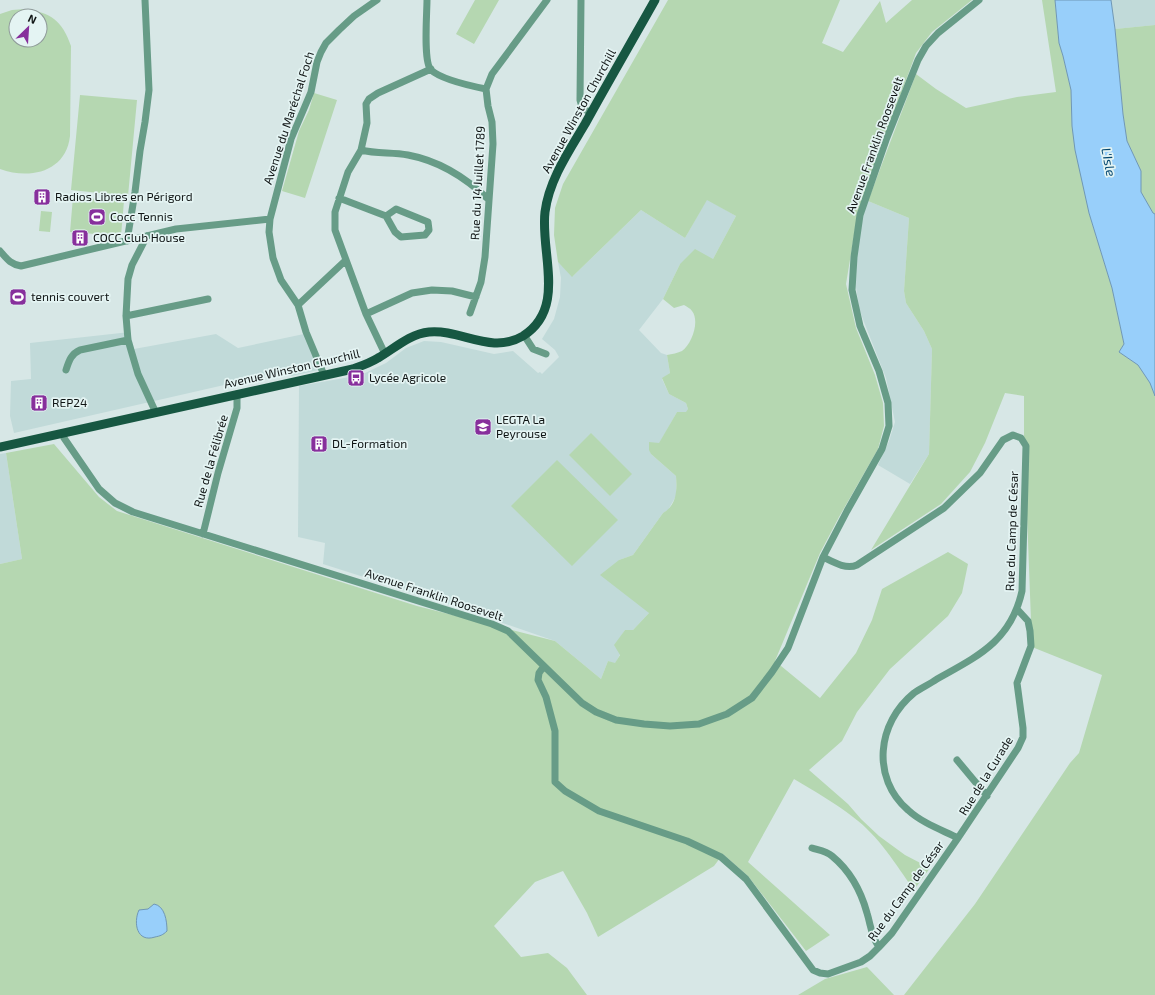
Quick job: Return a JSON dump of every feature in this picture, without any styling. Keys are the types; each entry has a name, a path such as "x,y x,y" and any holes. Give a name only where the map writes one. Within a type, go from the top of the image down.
{"main road":[{"name":"Avenue Winston Churchill","path":"0,447 353,369 385,354 409,338 430,332 493,343 509,342 524,335 531,330 547,305 549,279 545,212 548,197 559,170 655,0"}],"street":[{"path":"127,240 149,90 144,0"},
{"name":"Avenue du Maréchal Foch","path":"324,375 306,332 298,305 281,280 273,258 269,232 270,219 291,139 311,92 320,52 326,43 354,16 377,0"},
{"path":"428,0 427,50 428,63 431,69 444,77 486,89 492,74 546,0"},
{"path":"581,0 580,100 582,107 590,114"},
{"name":"Avenue Franklin Roosevelt","path":"63,433 64,438 99,489 115,503 134,512 492,624 508,631 582,703 596,712 616,720 670,726 699,724 728,714 752,698 788,648 823,557 882,449 889,426 888,403 879,371 860,326 852,290 854,257 860,215 886,140 918,60 926,46 938,33 979,0"},
{"path":"385,354 366,314 335,230 335,212 348,172 361,150 367,123 366,104 369,99 431,69"},
{"name":"Rue du 14 Juillet 1789","path":"470,313 484,273 493,144 492,122 486,89"},
{"path":"361,150 408,155 441,165 461,176 476,187 488,199"},
{"path":"339,198 386,216 395,232 401,237 425,235 429,230 428,222 396,209 386,216"},
{"path":"0,251 13,265 21,266 176,229 270,219"},
{"path":"147,236 132,265 128,279 126,316 128,340 138,374 156,412"},
{"path":"298,305 346,260"},
{"path":"366,314 412,293 432,290 452,291 476,297"},
{"path":"126,316 208,299"},
{"path":"524,335 533,349 546,354"},
{"path":"66,370 71,357 80,350 128,340"},
{"name":"Rue de la Félibrée","path":"203,534 218,473 237,408 237,394"},
{"name":"Rue du Camp de César","path":"544,666 539,673 538,680 546,697 555,730 555,782 565,791 599,811 687,841 721,856 746,879 813,970 828,974 861,962 879,948 892,933 958,838 921,820 908,810 898,799 888,782 884,766 883,749 885,736 890,722 899,708 914,693 983,653 1007,628 1017,609 1022,591 1026,446 1021,438 1013,435 1003,440 980,473 944,508 857,565 847,567 823,557"},
{"name":"Rue de la Curade","path":"958,838 1018,748 1023,737 1017,683 1031,646 1028,621 1017,609"},
{"path":"957,760 987,796"},
{"path":"812,848 831,856 854,881 862,897 873,938 879,948"}],"shaded area":[{"path":"1111,0 1155,0 1155,25 1115,29"},
{"name":"LEGTA La Peyrouse","path":"707,199 736,216 713,259 680,264 663,299 639,330 661,353 667,355 670,373 662,379 669,394 686,403 688,409 687,412 677,412 659,444 649,443 651,454 676,476 676,496 668,510 663,513 633,555 619,560 649,613 633,630 625,630 615,645 620,654 615,664 608,661 601,679 555,641 442,602 323,564 325,543 298,537 299,386 361,375 386,363 406,348 424,341 441,342 494,354 513,351 538,373 540,372 542,374 559,357 555,350 542,339 554,319 560,297 561,278 558,262 573,276 641,210 685,238"},
{"path":"868,201 909,218 904,291 906,303 924,331 932,349 929,454 910,484 878,465 889,441 895,422 886,378 859,308 856,287 857,250 862,218"},
{"path":"130,332 134,349 216,334 238,348 304,334 319,370 292,376 272,374 14,433 10,416 11,381 31,379 30,343"},
{"path":"6,453 22,559 0,564 0,454"}],"green space":[{"path":"475,0 499,0 474,44 456,34"},
{"path":"668,0 840,0 822,43 843,52 880,1 886,23 912,0 972,0 932,32 916,53 858,211 846,284 856,328 875,375 883,403 884,426 878,449 820,553 775,661 820,698 856,653 872,620 882,589 948,552 968,564 962,593 948,616 890,669 857,712 842,741 809,770 848,804 879,836 905,855 930,868 914,890 871,833 839,807 794,779 748,862 830,935 806,951 748,876 723,854 714,866 598,937 587,913 563,871 535,882 494,926 521,957 548,953 567,968 587,995 0,995 0,564 22,559 6,453 54,444 99,497 117,511 417,606 555,641 601,679 608,661 615,663 620,655 614,645 625,630 633,630 649,613 600,575 619,560 633,555 663,513 668,510 674,501 676,492 676,476 651,454 649,450 649,442 659,443 677,412 686,412 688,409 686,403 669,394 662,378 670,373 667,355 680,352 686,348 694,332 695,320 692,311 684,305 674,308 663,299 680,264 695,249 713,259 736,216 707,200 685,238 641,210 572,277 558,262 554,235 555,208 563,184"},
{"path":"1042,0 1055,0 1059,43 1071,90 1072,126 1089,213 1112,288 1124,344 1119,352 1138,365 1150,383 1155,396 1155,995 904,995 975,904 1070,763 1079,753 1102,675 1032,647 1024,435 1024,396 1005,393 985,443 970,472 941,504 871,550 929,454 932,349 924,331 906,303 904,291 909,218 868,201 916,74 966,108 1017,97 1056,92"},
{"path":"8,11 8,48 48,48 48,16 54,19 64,30 71,46 70,136 67,148 62,158 54,165 45,170 34,173 23,174 0,169 0,14"},
{"path":"1155,25 1155,214 1141,192 1141,171 1127,141 1115,29"},
{"path":"314,93 337,100 305,198 282,191 299,131 309,110"},
{"path":"80,95 137,100 128,196 71,190"},
{"path":"73,197 124,201 121,236 70,232"},
{"path":"41,211 52,212 50,232 39,231"},
{"path":"591,433 632,474 610,496 569,455"},
{"path":"557,460 618,520 572,566 511,506"},
{"path":"867,967 894,995 798,995 825,979"}],"water":[{"name":"L'Isle","path":"1055,0 1111,0 1127,141 1141,171 1141,192 1155,214 1155,396 1150,383 1138,365 1119,352 1124,344 1112,288 1089,213 1075,150 1072,126 1071,90 1059,43"},
{"path":"154,904 158,905 165,914 167,931 158,936 149,938 144,937 140,935 138,931 136,921 137,915 139,910 148,909"}],"place":[{"name":"Radios Libres en Périgord","path":"42,197"},
{"name":"Cocc Tennis","path":"97,217"},
{"name":"COCC Club House","path":"80,238"},
{"name":"tennis couvert","path":"18,297"},
{"name":"Lycée Agricole","path":"356,378"},
{"name":"REP24","path":"39,403"},
{"name":"LEGTA La Peyrouse","path":"483,427"},
{"name":"DL-Formation","path":"319,444"}]}
